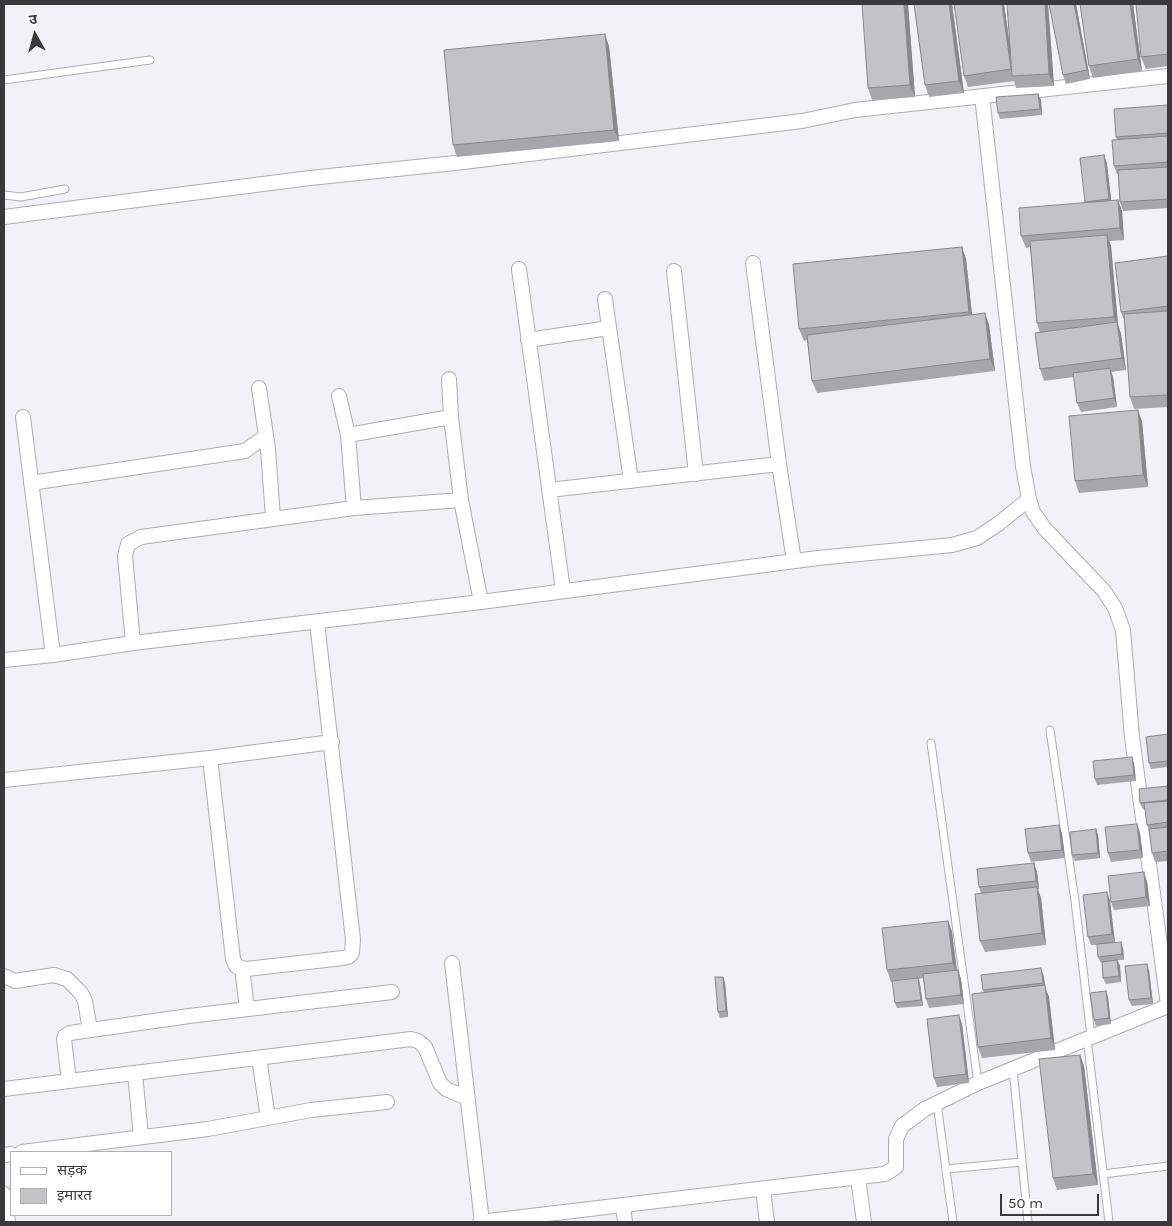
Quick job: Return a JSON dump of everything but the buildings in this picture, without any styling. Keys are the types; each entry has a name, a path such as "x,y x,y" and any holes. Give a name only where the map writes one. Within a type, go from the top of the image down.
{"street":[{"path":"4,217 310,178 465,162 802,121 855,110 1168,76"},
{"path":"452,963 481,1222 885,1174 893,1170 897,1162 896,1139 902,1126 920,1112 978,1082 1168,1005 1132,737 1123,630 1116,608 1104,591 1045,529 1033,512 1029,499 1023,466 982,96"},
{"path":"753,263 779,464 794,561"},
{"path":"519,269 563,590"},
{"path":"674,271 696,474"},
{"path":"605,299 631,481"},
{"path":"528,340 609,328"},
{"path":"449,379 451,417 461,500 481,602"},
{"path":"259,388 266,436 273,518"},
{"path":"339,396 348,435 354,508"},
{"path":"348,435 451,417"},
{"path":"23,418 53,655"},
{"path":"31,483 245,451 266,436"},
{"path":"549,490 779,464"},
{"path":"4,660 481,602 794,561 952,545 977,538 1029,499"},
{"path":"133,643 125,556 128,544 140,537 354,508 461,500"},
{"path":"210,758 233,958 236,966 242,968 343,958 352,953 353,940 317,622"},
{"path":"4,780 210,758 332,742"},
{"path":"242,968 247,1009"},
{"path":"4,976 15,981 54,975 67,979 85,1001 90,1030"},
{"path":"68,1081 65,1036 70,1034 247,1009 392,992"},
{"path":"4,1089 410,1039 418,1041 425,1047 440,1083 446,1089 467,1098"},
{"path":"259,1058 268,1118"},
{"path":"135,1073 141,1137"},
{"path":"30,1151 234,1125 311,1110 386,1102"},
{"path":"858,1178 864,1222"},
{"path":"763,1189 767,1222"},
{"path":"4,1194 8,1222"},
{"path":"623,1206 625,1222"}],"lane":[{"path":"4,80 150,60"},
{"path":"4,195 21,197 65,189"},
{"path":"1050,730 1076,901 1109,1222"},
{"path":"931,743 978,1082"},
{"path":"1012,1068 1028,1222"},
{"path":"937,1103 953,1222"},
{"path":"946,1169 1022,1162"},
{"path":"1103,1174 1168,1166"}]}
